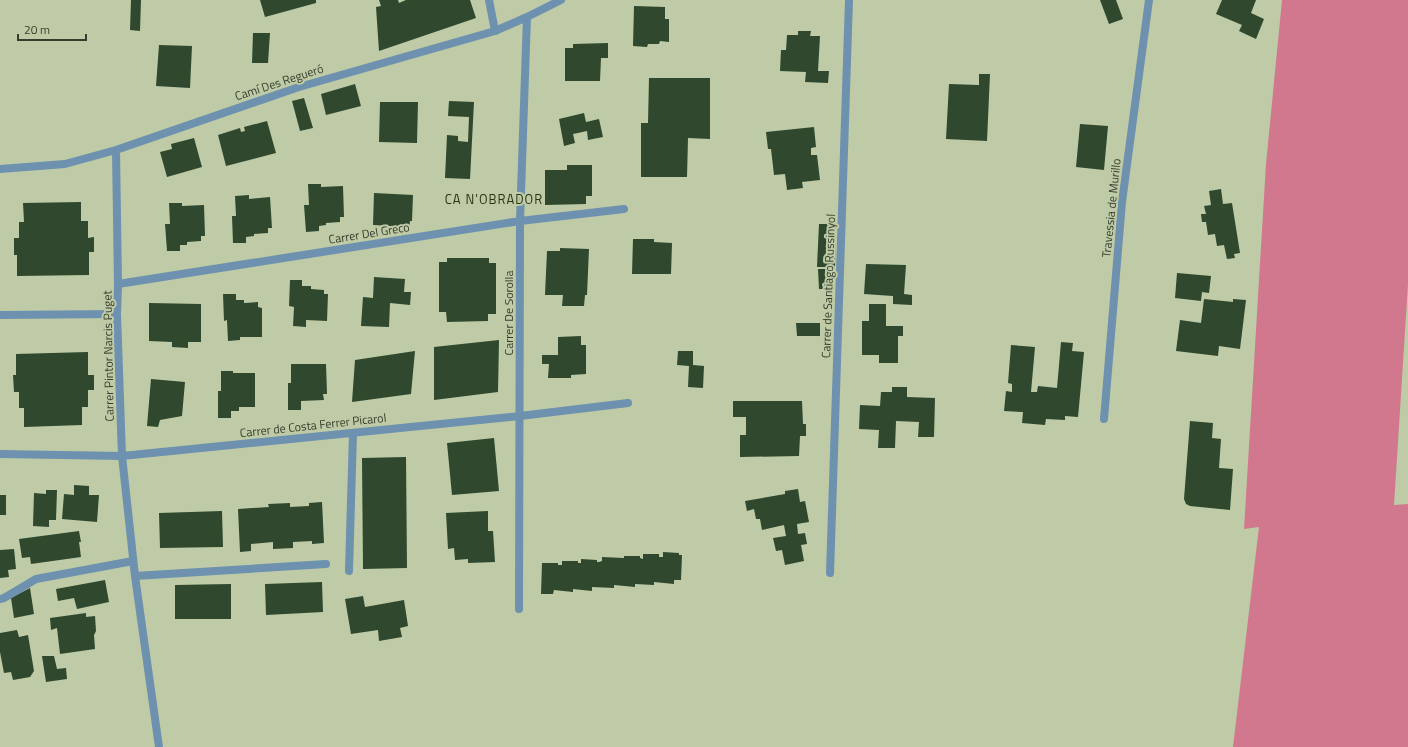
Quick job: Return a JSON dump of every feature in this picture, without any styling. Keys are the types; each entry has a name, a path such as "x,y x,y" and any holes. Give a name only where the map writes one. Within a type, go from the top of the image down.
{"street":[{"path":"489,0 495,31"},
{"name":"Camí Des Regueró","path":"0,169 65,164 116,150 299,87 495,31 561,0"},
{"name":"Carrer de Santiago Russinyol","path":"830,573 849,0"},
{"name":"Travessia de Murillo","path":"1104,419 1122,202 1149,0"},
{"name":"Carrer De Sorolla","path":"519,609 520,221 527,17"},
{"name":"Carrer Pintor Narcis Puget","path":"116,150 117,314 122,456 133,561 159,747"},
{"name":"Carrer Del Greco","path":"118,284 520,221 624,209"},
{"path":"0,315 117,314"},
{"name":"Carrer de Costa Ferrer Picarol","path":"0,454 122,456 520,416 628,403"},
{"path":"349,571 353,433"},
{"path":"0,599 36,579 133,561"},
{"path":"135,576 326,564"}],"shaded area":[{"path":"1282,0 1408,0 1408,284 1394,505 1408,504 1408,747 1233,747 1259,527 1244,529 1266,164"}],"building":[{"path":"131,0 141,0 140,31 130,30"},
{"path":"260,0 316,0 316,3 265,17"},
{"path":"379,0 398,0 399,3 406,0 470,0 476,18 379,51 376,7 381,6"},
{"path":"1100,0 1116,0 1123,19 1109,24"},
{"path":"1222,0 1256,0 1251,13 1264,19 1256,39 1239,31 1242,25 1216,14"},
{"path":"634,6 665,7 665,19 669,19 669,42 660,41 659,44 648,44 647,47 633,46"},
{"path":"798,31 811,31 810,36 820,36 818,71 829,71 828,83 805,82 806,72 780,71 781,50 786,50 787,35 798,35"},
{"path":"253,33 270,33 268,63 252,63"},
{"path":"608,43 608,58 601,58 600,81 565,81 565,48 573,48 573,44"},
{"path":"159,45 192,46 190,88 156,86"},
{"path":"979,74 990,74 987,141 946,139 949,84 979,85"},
{"path":"649,78 710,78 710,139 688,138 687,177 641,177 641,123 648,123"},
{"path":"355,84 361,106 326,115 321,94"},
{"path":"304,98 313,128 300,131 292,101"},
{"path":"449,101 474,102 470,179 445,178 447,135 458,136 458,141 468,142 469,117 448,116"},
{"path":"380,102 418,102 417,143 379,142"},
{"path":"584,113 586,122 599,119 603,137 588,140 587,131 573,134 575,143 564,146 559,119"},
{"path":"267,121 276,153 226,166 218,135 240,128 241,132 245,131 244,127"},
{"path":"1080,124 1108,126 1104,170 1076,167"},
{"path":"814,127 816,147 811,148 811,155 817,155 820,180 802,182 803,188 787,190 785,174 774,175 771,149 768,149 766,132"},
{"path":"194,138 202,167 167,177 160,152 172,149 171,144"},
{"path":"567,165 592,165 592,196 586,196 586,204 545,205 545,170 567,170"},
{"path":"308,184 321,184 321,187 343,186 344,217 340,217 340,222 326,223 326,225 319,226 319,231 306,232 304,205 309,205"},
{"path":"1221,189 1223,204 1232,203 1240,253 1234,254 1235,258 1227,259 1224,245 1217,246 1215,234 1208,235 1206,222 1202,222 1201,214 1206,214 1204,206 1211,205 1209,191"},
{"path":"374,193 413,195 412,221 410,221 409,229 373,225"},
{"path":"249,195 249,199 270,197 272,228 268,228 268,233 254,234 254,236 246,237 246,243 233,243 232,216 236,216 235,196"},
{"path":"81,202 81,221 88,221 88,238 94,237 94,252 89,252 89,275 17,276 17,255 14,255 14,238 19,238 19,222 24,222 23,203"},
{"path":"169,203 182,203 182,206 204,205 205,236 201,236 201,241 187,242 187,245 180,245 180,251 167,251 165,224 170,224"},
{"path":"819,224 836,224 835,267 817,267"},
{"path":"633,239 654,239 654,242 672,243 671,274 632,274"},
{"path":"560,248 589,249 587,295 585,295 584,306 562,306 563,295 545,295 547,251 560,251"},
{"path":"447,258 489,258 489,263 496,263 496,314 488,314 488,321 447,322 446,312 439,312 439,262 447,262"},
{"path":"866,264 906,265 904,294 912,295 912,305 893,304 893,296 864,294"},
{"path":"818,269 831,269 833,289 819,289"},
{"path":"1177,273 1211,276 1209,293 1202,292 1201,301 1175,298"},
{"path":"374,277 405,279 404,292 411,292 410,305 390,303 389,327 361,326 363,297 373,298"},
{"path":"290,280 302,280 302,286 311,286 311,289 324,290 324,294 328,294 327,321 306,320 306,327 293,326 294,307 289,306"},
{"path":"223,294 236,294 236,300 244,300 244,303 258,302 258,307 262,308 262,337 240,337 240,340 228,341 227,320 224,321"},
{"path":"1204,299 1233,302 1233,299 1246,300 1240,349 1219,346 1218,356 1176,351 1180,320 1201,323"},
{"path":"149,303 201,304 201,342 188,342 188,348 172,347 172,342 149,341"},
{"path":"869,304 886,304 886,326 903,326 903,336 898,336 898,363 879,363 879,355 862,355 862,321 869,321"},
{"path":"796,323 820,323 820,336 797,336"},
{"path":"581,336 581,345 586,345 586,374 571,375 571,378 548,378 549,364 542,364 542,355 558,355 558,337"},
{"path":"499,340 498,392 434,400 434,347"},
{"path":"1061,342 1073,343 1072,351 1084,352 1078,417 1065,416 1065,420 1046,419 1045,425 1022,423 1023,412 1004,411 1006,391 1012,392 1012,384 1008,383 1011,345 1035,347 1031,392 1037,392 1038,386 1057,388"},
{"path":"415,351 411,394 352,402 355,360"},
{"path":"678,351 693,351 693,365 704,366 703,388 688,387 689,366 677,365"},
{"path":"88,352 88,375 94,375 94,390 88,390 88,407 82,407 82,425 24,427 24,408 19,408 19,392 14,392 13,375 16,375 16,354"},
{"path":"291,364 326,364 327,394 323,394 324,400 301,401 301,410 288,410 288,383 291,383"},
{"path":"221,371 233,371 233,373 255,373 255,407 239,407 239,411 231,411 231,418 218,418 218,391 221,391"},
{"path":"151,379 185,382 182,416 160,420 158,427 147,426"},
{"path":"892,387 907,387 907,397 935,398 934,437 918,437 919,422 896,421 895,448 878,448 879,430 859,429 860,405 880,406 881,392 892,392"},
{"path":"733,401 802,401 803,424 806,424 806,436 800,436 799,456 740,457 740,435 746,435 746,417 733,417"},
{"path":"1190,421 1213,423 1212,438 1221,439 1219,468 1233,469 1230,510 1190,506 1186,504 1184,499"},
{"path":"494,438 499,491 452,495 447,443"},
{"path":"406,457 407,568 363,569 362,458"},
{"path":"74,485 89,486 89,495 99,495 97,522 62,519 64,494 74,495"},
{"path":"798,489 800,502 805,501 809,522 797,524 798,534 805,533 807,544 801,545 804,561 785,565 782,550 776,551 773,538 786,536 784,525 762,530 760,519 756,519 754,509 747,511 745,501 785,494 785,491"},
{"path":"46,490 57,490 56,520 49,520 49,527 33,526 34,493 46,494"},
{"path":"0,495 6,495 6,515 0,515"},
{"path":"322,502 324,543 312,544 312,541 293,542 293,548 273,549 273,542 251,544 251,551 240,552 238,509 269,507 268,504 290,503 290,507 309,506 309,503"},
{"path":"222,511 223,547 160,548 159,513"},
{"path":"488,511 488,531 493,531 495,562 468,563 468,559 455,560 454,548 448,549 446,513"},
{"path":"79,531 81,557 31,564 30,557 22,558 19,539"},
{"path":"14,549 16,569 8,570 9,577 0,578 0,550"},
{"path":"663,552 679,553 679,555 682,555 681,580 674,580 674,584 654,582 654,585 635,584 635,587 614,585 614,588 592,587 592,591 573,589 573,592 554,590 553,594 541,594 542,563 558,563 558,565 562,565 562,561 578,561 578,563 581,563 581,559 597,560 597,562 599,562 602,561 602,557 624,558 624,556 640,556 640,558 643,559 643,554 659,554 659,557 663,557"},
{"path":"105,580 109,602 77,609 74,598 58,601 56,589"},
{"path":"322,582 323,612 266,615 265,584"},
{"path":"231,584 231,619 175,619 175,585"},
{"path":"30,588 34,614 14,618 11,598"},
{"path":"363,596 365,607 404,600 408,626 400,628 402,637 379,641 378,630 351,634 345,599"},
{"path":"86,613 86,617 95,616 95,649 60,654 57,628 51,630 50,618"},
{"path":"17,630 19,637 28,635 34,671 30,677 13,680 11,672 4,673 0,652 0,633"},
{"path":"42,656 54,656 57,669 66,668 67,679 46,682"}],"district":[{"name":"CA N'OBRADOR","path":"494,199"}]}
